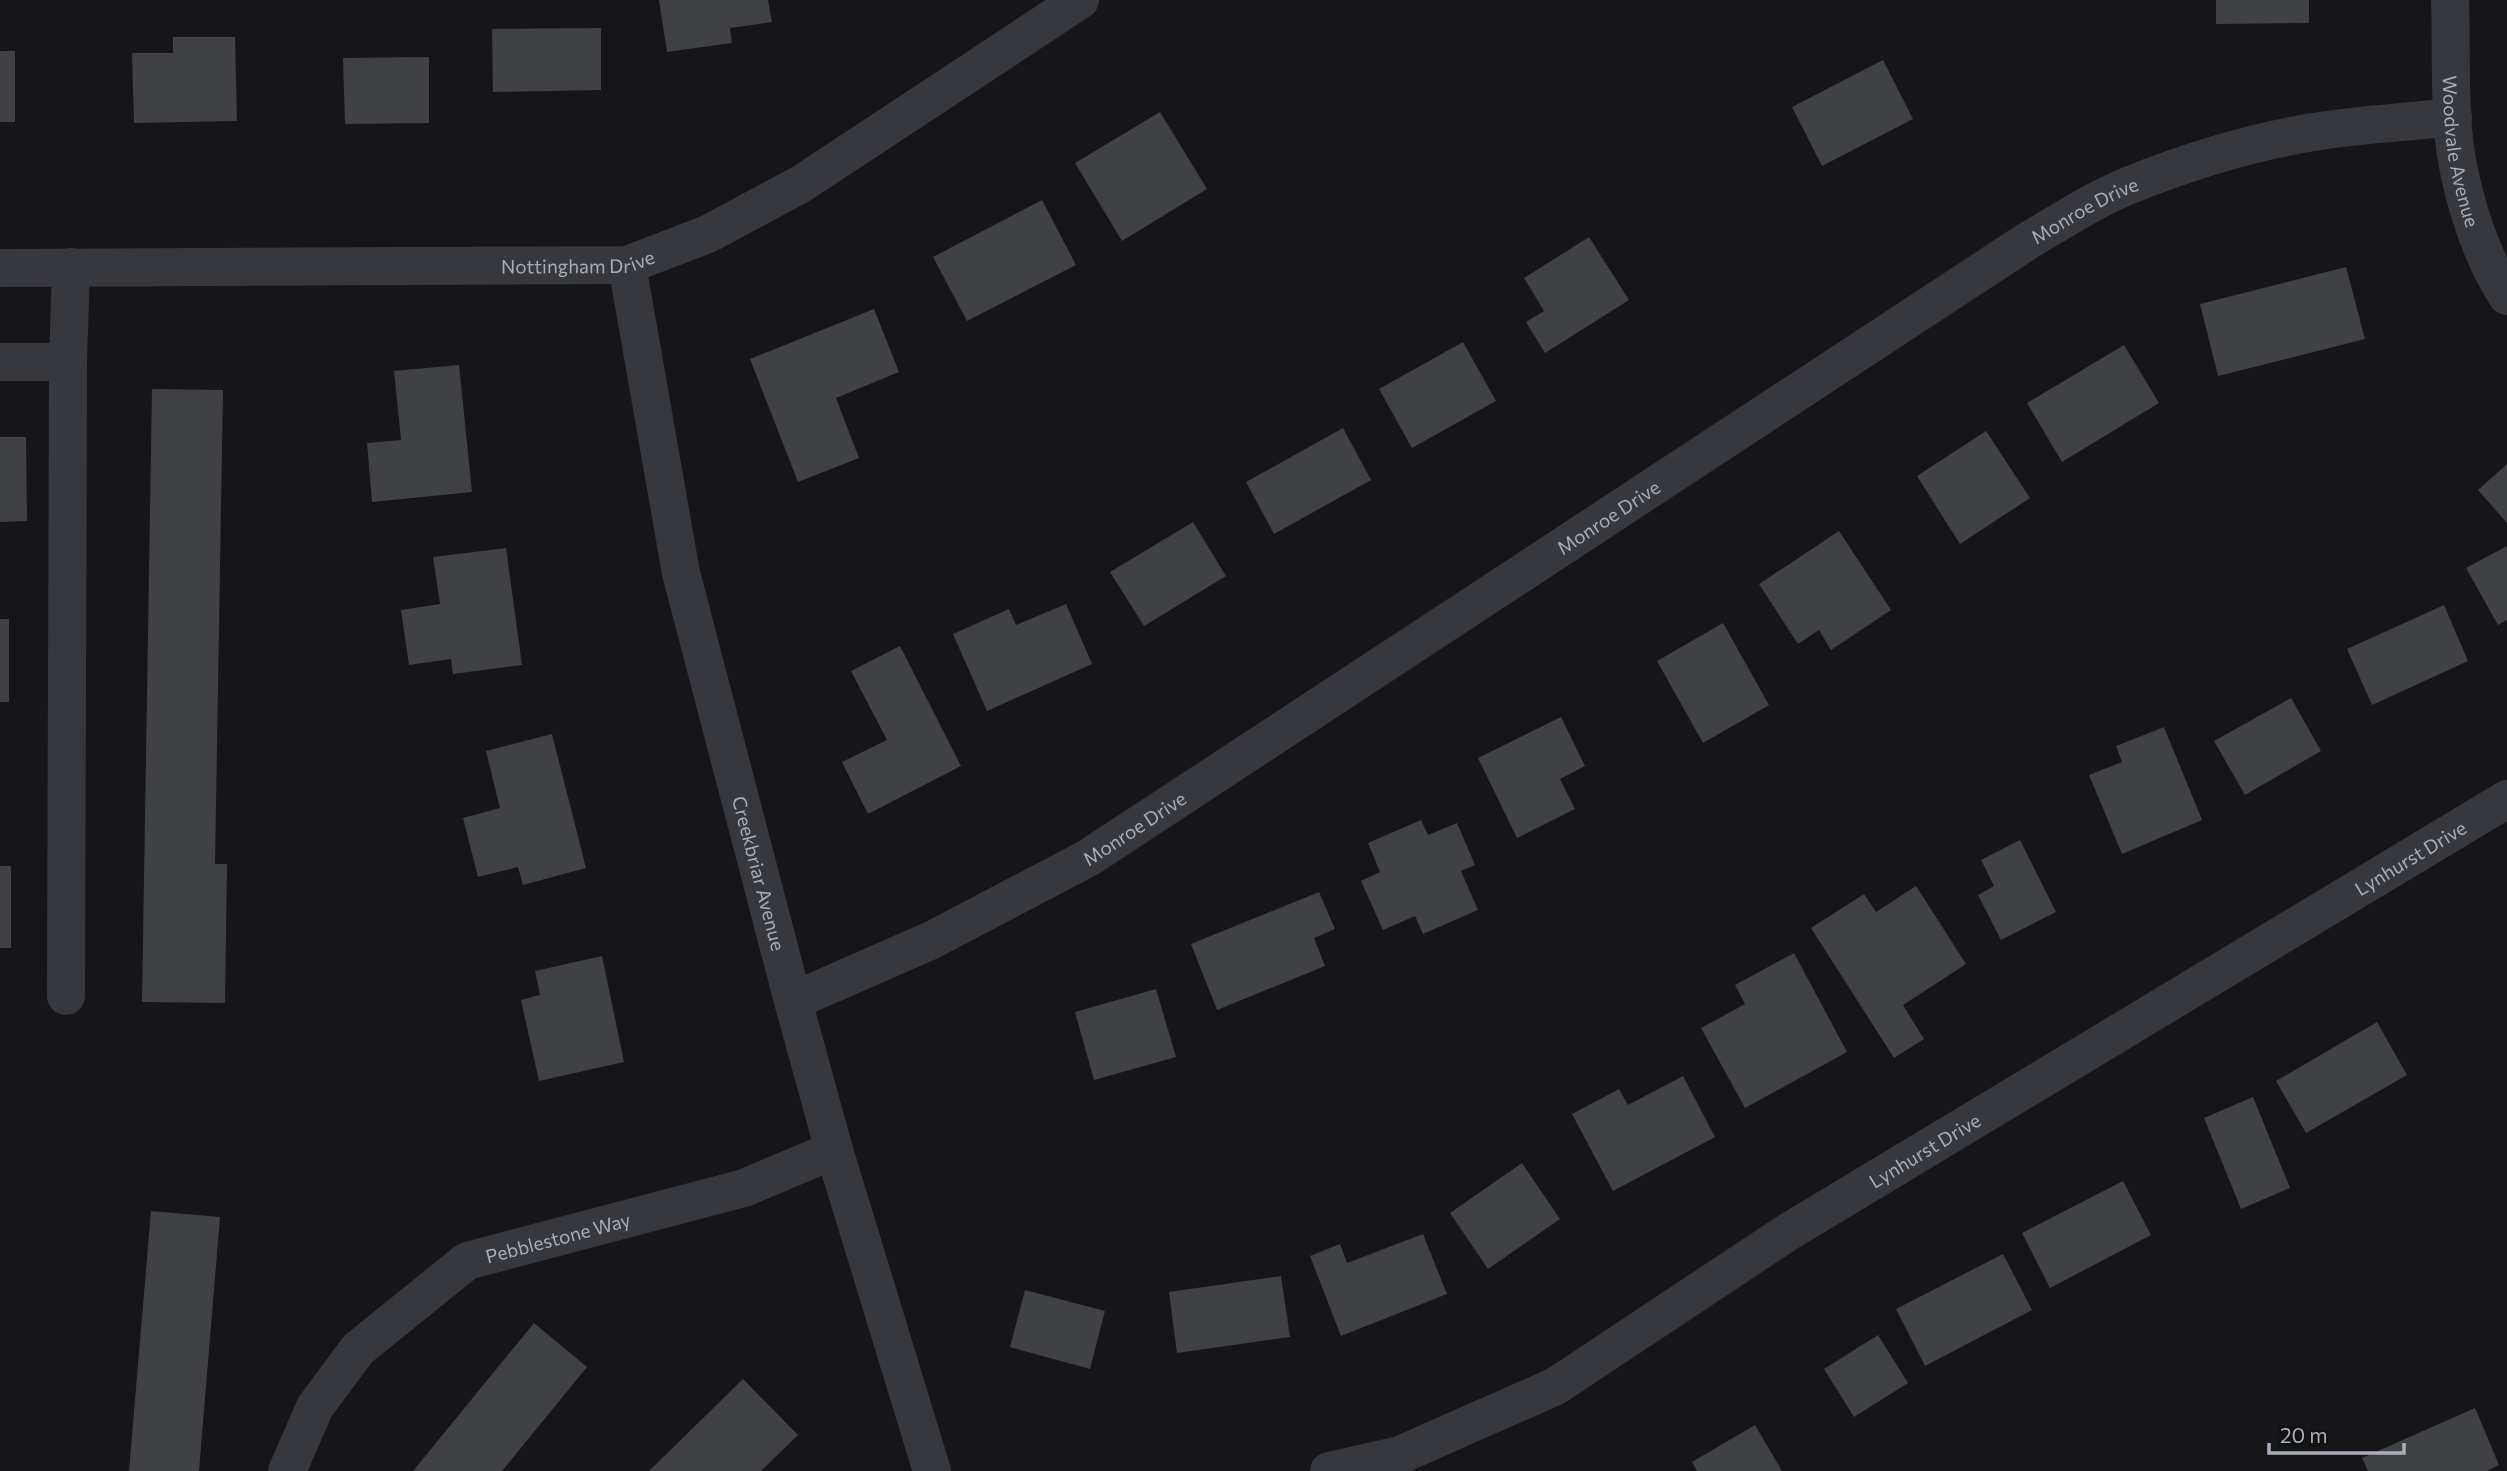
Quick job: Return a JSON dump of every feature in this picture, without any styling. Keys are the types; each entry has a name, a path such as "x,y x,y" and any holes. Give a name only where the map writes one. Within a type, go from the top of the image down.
{"street":[{"name":"Nottingham Drive","path":"0,268 627,265 708,234 801,184 1080,0"},
{"name":"Woodvale Avenue","path":"2450,0 2453,117 2458,165 2479,239 2493,273 2507,296"},
{"name":"Monroe Drive","path":"793,1001 932,940 1088,858 2026,242 2085,207 2129,186 2216,155 2265,142 2320,131 2453,117"},
{"name":"Creekbriar Avenue","path":"627,265 681,573 834,1150 932,1471"},
{"path":"66,996 68,362 71,267"},
{"path":"0,362 68,362"},
{"name":"Lynhurst Drive","path":"1329,1471 1400,1455 1556,1386 1800,1225 2507,799"},
{"name":"Pebblestone Way","path":"287,1471 315,1407 358,1349 467,1261 744,1188 834,1150"}],"building":[{"path":"659,0 768,0 772,22 730,28 732,43 667,52"},
{"path":"2216,0 2309,0 2309,23 2216,24"},
{"path":"601,28 601,90 493,92 492,29"},
{"path":"173,37 235,37 237,121 134,123 132,53 173,53"},
{"path":"0,51 15,51 15,122 0,122"},
{"path":"429,57 429,123 345,124 343,58"},
{"path":"1883,60 1913,119 1822,166 1792,107"},
{"path":"1160,112 1207,189 1122,241 1075,163"},
{"path":"1042,200 1076,265 967,321 933,257"},
{"path":"1589,237 1629,300 1545,353 1526,322 1544,311 1524,278"},
{"path":"2346,267 2365,339 2218,376 2200,304"},
{"path":"874,309 899,372 836,398 859,458 798,482 750,359"},
{"path":"1463,342 1496,401 1412,448 1379,389"},
{"path":"2124,345 2159,403 2062,462 2027,403"},
{"path":"459,365 472,492 372,502 367,443 401,440 394,371"},
{"path":"152,389 223,390 215,864 227,864 225,1003 142,1002"},
{"path":"1343,428 1371,480 1274,534 1246,482"},
{"path":"1986,431 2030,498 1960,544 1917,476"},
{"path":"0,437 26,437 27,521 0,522"},
{"path":"2507,464 2507,523 2478,490"},
{"path":"1193,522 1226,576 1144,626 1110,572"},
{"path":"1839,531 1891,610 1831,650 1819,630 1798,644 1759,584"},
{"path":"2507,546 2507,620 2498,625 2466,568"},
{"path":"506,548 522,665 453,674 451,659 409,665 401,610 440,604 433,557"},
{"path":"1066,604 1092,664 987,711 953,634 1009,609 1016,625"},
{"path":"2444,605 2468,661 2372,705 2347,649"},
{"path":"0,619 9,619 9,702 0,702"},
{"path":"1723,623 1769,705 1703,743 1657,661"},
{"path":"900,646 961,766 868,814 842,762 887,740 851,671"},
{"path":"2291,698 2321,751 2245,795 2214,741"},
{"path":"1561,717 1585,766 1560,779 1575,809 1517,838 1478,758"},
{"path":"2164,727 2202,820 2122,854 2089,775 2122,762 2116,746"},
{"path":"552,734 586,868 523,885 518,867 478,877 463,818 500,808 486,751"},
{"path":"1421,820 1428,835 1457,823 1475,865 1461,871 1478,910 1423,934 1415,916 1383,930 1361,881 1380,872 1368,843"},
{"path":"2020,840 2056,912 2001,940 1978,895 1994,886 1981,860"},
{"path":"0,866 11,866 11,948 0,948"},
{"path":"1916,886 1966,964 1903,1005 1924,1039 1894,1058 1811,928 1864,894 1876,912"},
{"path":"1319,892 1335,929 1314,938 1325,966 1217,1010 1191,944"},
{"path":"1794,953 1847,1052 1745,1108 1701,1028 1745,1004 1735,985"},
{"path":"602,956 624,1062 539,1081 521,1000 540,995 535,971"},
{"path":"1156,989 1176,1057 1094,1080 1075,1012"},
{"path":"2377,1022 2407,1075 2306,1133 2276,1081"},
{"path":"1683,1076 1715,1137 1613,1191 1572,1114 1619,1089 1628,1105"},
{"path":"2253,1097 2290,1188 2241,1209 2204,1118"},
{"path":"1522,1163 1560,1219 1488,1269 1450,1213"},
{"path":"2123,1181 2151,1235 2050,1288 2022,1233"},
{"path":"151,1211 220,1217 199,1471 129,1471"},
{"path":"1423,1234 1447,1294 1341,1336 1310,1256 1340,1244 1347,1263"},
{"path":"2003,1254 2032,1310 1925,1366 1896,1309"},
{"path":"1281,1276 1290,1337 1177,1353 1169,1292"},
{"path":"1025,1290 1105,1311 1090,1369 1010,1347"},
{"path":"534,1323 587,1367 502,1471 413,1471"},
{"path":"1878,1335 1908,1383 1854,1417 1824,1369"},
{"path":"743,1379 798,1435 761,1471 649,1471"},
{"path":"2475,1408 2499,1465 2487,1471 2368,1471 2362,1458"},
{"path":"1755,1425 1782,1471 1697,1471 1692,1462"}]}
